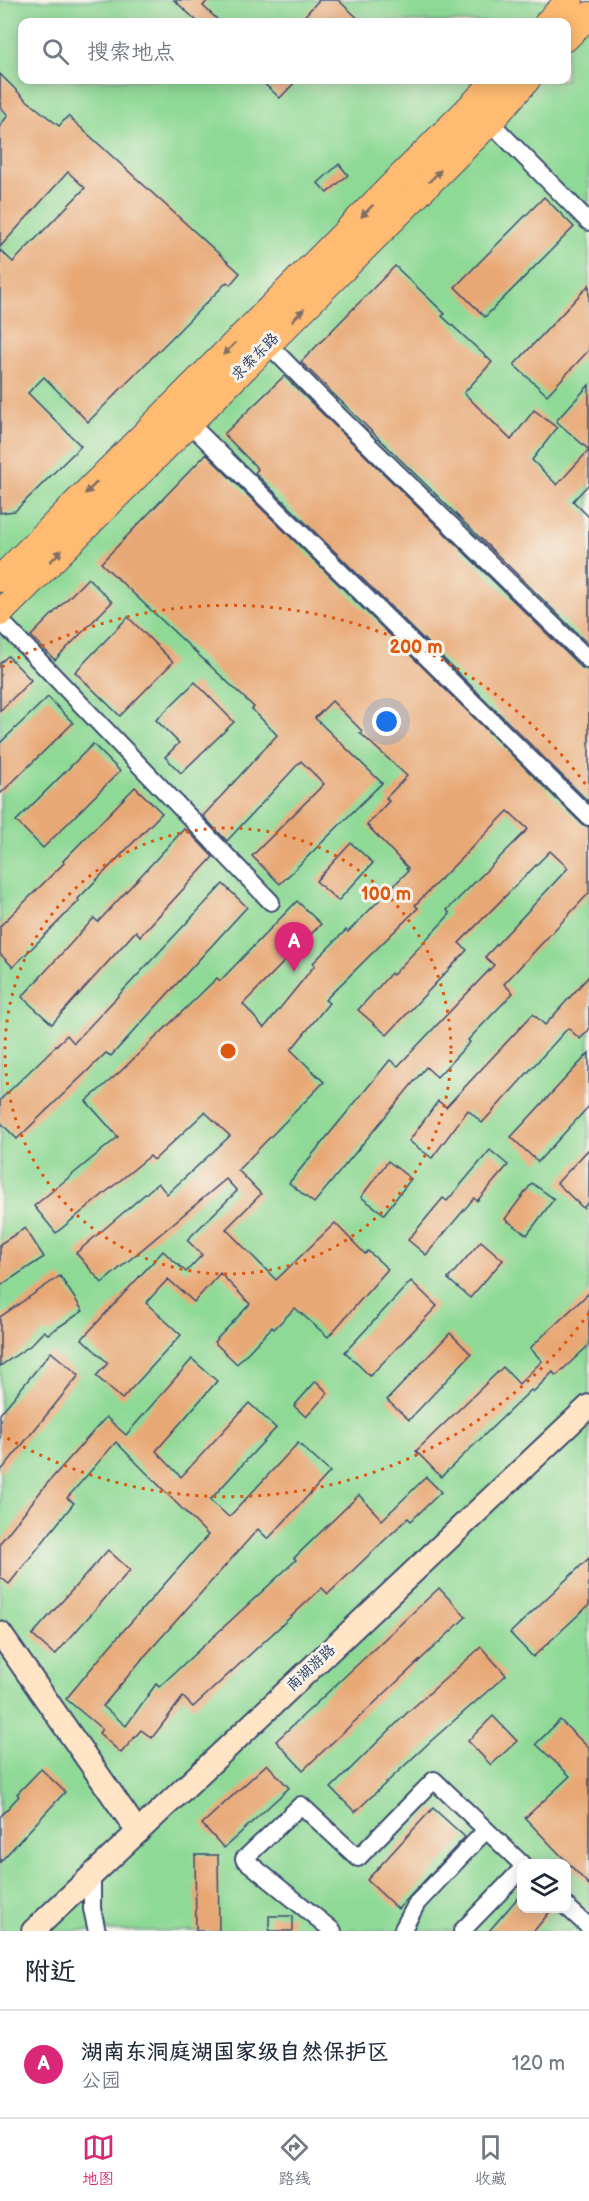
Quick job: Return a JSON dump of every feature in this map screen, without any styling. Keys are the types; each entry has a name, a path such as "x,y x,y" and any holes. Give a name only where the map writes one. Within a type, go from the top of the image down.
{"main road":[{"path":"552,18 570,0"},
{"path":"571,34 589,15"},
{"path":"503,90 517,84"},
{"name":"求索东路","path":"7,577 189,423 490,122 503,90"},
{"name":"求索东路","path":"0,613 7,577 476,101 503,90"}],"street":[{"path":"490,122 589,222"},
{"path":"268,344 378,455 589,660"},
{"path":"189,423 589,817"},
{"path":"0,620 271,902"},
{"name":"南湖游路","path":"33,1931 589,1406"},
{"path":"0,1633 132,1837"},
{"path":"0,1657 132,1837"},
{"path":"333,1931 244,1859 301,1805 358,1858 434,1780 518,1859"},
{"path":"404,1931 417,1903 486,1830"},
{"path":"462,1931 517,1874"},
{"path":"92,1875 92,1909 97,1931"},
{"path":"571,1910 589,1927"}],"green space":[{"path":"0,0 589,0 589,1931 0,1931"}],"building":[{"path":"174,0 208,0 203,6 216,18 194,18"},
{"path":"319,0 338,0 358,18 303,18"},
{"path":"0,74 24,98 59,126 68,116 240,273 230,285 227,282 88,422 44,377 28,393 81,446 15,511 0,513 0,250 13,262 85,188 68,172 0,247 0,126 8,115 0,107"},
{"path":"264,84 293,84 280,98"},
{"path":"339,164 348,175 327,193 318,183"},
{"path":"544,197 574,227 485,317 455,287"},
{"path":"395,266 445,314 442,316 492,362 464,393 511,440 534,410 557,428 532,460 557,485 589,450 589,484 573,501 589,517 589,645 301,362"},
{"path":"589,285 589,350 547,395 514,365"},
{"path":"284,376 582,668 589,670 589,802 255,473 258,469 224,434"},
{"path":"589,385 589,450 556,421"},
{"path":"206,454 582,824 589,827 589,893 504,984 513,993 468,1040 470,1042 437,1077 426,1067 314,1203 289,1183 390,1060 398,1066 494,965 485,957 568,868 550,851 459,943 467,950 387,1035 358,1010 450,914 447,910 528,829 508,811 415,905 418,908 325,1000 329,1003 291,1050 324,1082 238,1170 261,1194 226,1229 276,1280 335,1223 365,1254 368,1251 388,1269 328,1337 295,1308 274,1329 272,1327 237,1364 214,1342 250,1304 220,1273 194,1302 168,1279 146,1303 181,1335 122,1399 96,1376 108,1363 82,1339 163,1251 186,1272 202,1255 187,1240 237,1191 226,1179 102,1283 76,1253 158,1183 167,1194 230,1136 205,1112 154,1160 150,1156 56,1233 34,1206 118,1137 86,1101 120,1072 217,978 220,981 297,901 321,924 243,1004 264,1028 315,965 313,963 346,930 348,932 408,871 406,869 408,868 367,825 389,801 386,798 407,776 360,733 362,731 332,701 315,718 382,783 280,884 252,856 324,784 301,761 227,841 203,816 277,735 252,709 254,707 101,563"},
{"path":"88,578 112,602 55,660 31,636"},
{"path":"128,617 173,662 120,716 75,672"},
{"path":"8,656 31,680 0,711 0,663"},
{"path":"195,682 234,722 181,773 165,757 179,743 156,720"},
{"path":"48,697 73,723 0,794 0,743"},
{"path":"93,744 120,771 43,848 16,821"},
{"path":"135,787 162,813 13,967 0,954 0,926 64,863 63,861"},
{"path":"184,829 213,857 140,936 136,931 52,1024 22,997 94,918 98,922"},
{"path":"351,843 373,863 338,901 316,881"},
{"path":"223,884 247,907 111,1056 106,1053 17,1139 0,1122 0,1100 67,1035 74,1043"},
{"path":"589,976 589,1030 580,1039 568,1028 482,1123 468,1110 432,1158 409,1141 438,1101 446,1107 533,1014 545,1025"},
{"path":"589,1053 589,1106 538,1162 511,1137"},
{"path":"589,1149 589,1202 583,1208 557,1183"},
{"path":"490,1150 508,1165 477,1201 474,1198 426,1255 408,1240 443,1198 447,1201"},
{"path":"388,1161 411,1179 384,1214 361,1197"},
{"path":"532,1183 554,1199 527,1235 505,1219"},
{"path":"25,1228 44,1257 0,1286 0,1244"},
{"path":"481,1241 503,1260 470,1298 448,1279"},
{"path":"60,1276 83,1311 48,1334 44,1331 31,1345 0,1366 0,1317"},
{"path":"411,1281 437,1306 370,1376 345,1352"},
{"path":"589,1293 589,1345 556,1376 553,1372 533,1392 531,1390 441,1477 416,1451 503,1367 519,1384 542,1361 530,1348"},
{"path":"450,1333 471,1354 409,1420 387,1400"},
{"path":"51,1352 79,1375 0,1472 0,1414"},
{"path":"192,1359 217,1381 156,1451 181,1477 249,1403 276,1428 210,1500 229,1517 298,1443 330,1472 268,1539 258,1529 103,1706 126,1726 156,1684 159,1687 296,1560 294,1558 359,1495 382,1520 426,1477 441,1492 411,1521 408,1518 328,1594 322,1588 193,1707 183,1697 152,1738 141,1730 121,1753 99,1733 102,1729 66,1699 208,1535 116,1442 67,1498 74,1503 9,1584 0,1577 0,1543 45,1486 106,1417 126,1435"},
{"path":"316,1381 328,1393 306,1417 294,1406"},
{"path":"108,1550 130,1570 55,1655 32,1635"},
{"path":"589,1558 589,1605 533,1657 510,1633"},
{"path":"439,1588 466,1617 303,1770 276,1741"},
{"path":"481,1647 506,1675 355,1812 331,1788 408,1712"},
{"path":"493,1716 517,1741 491,1765 468,1741"},
{"path":"560,1720 589,1748 589,1885 571,1866 571,1859 564,1859 525,1818 570,1776 536,1744"},
{"path":"267,1764 289,1788 224,1848 202,1824"},
{"path":"41,1769 65,1792 0,1862 0,1817 19,1796 17,1794"},
{"path":"433,1808 465,1837 398,1909 367,1880"},
{"path":"195,1855 218,1855 219,1931 196,1931"},
{"path":"517,1899 517,1913 549,1913 534,1931 489,1931"},
{"path":"269,1916 293,1916 293,1931 269,1931"}],"place":[{"name":"湖南东洞庭湖国家级自然保护区","path":"294,972"}]}
